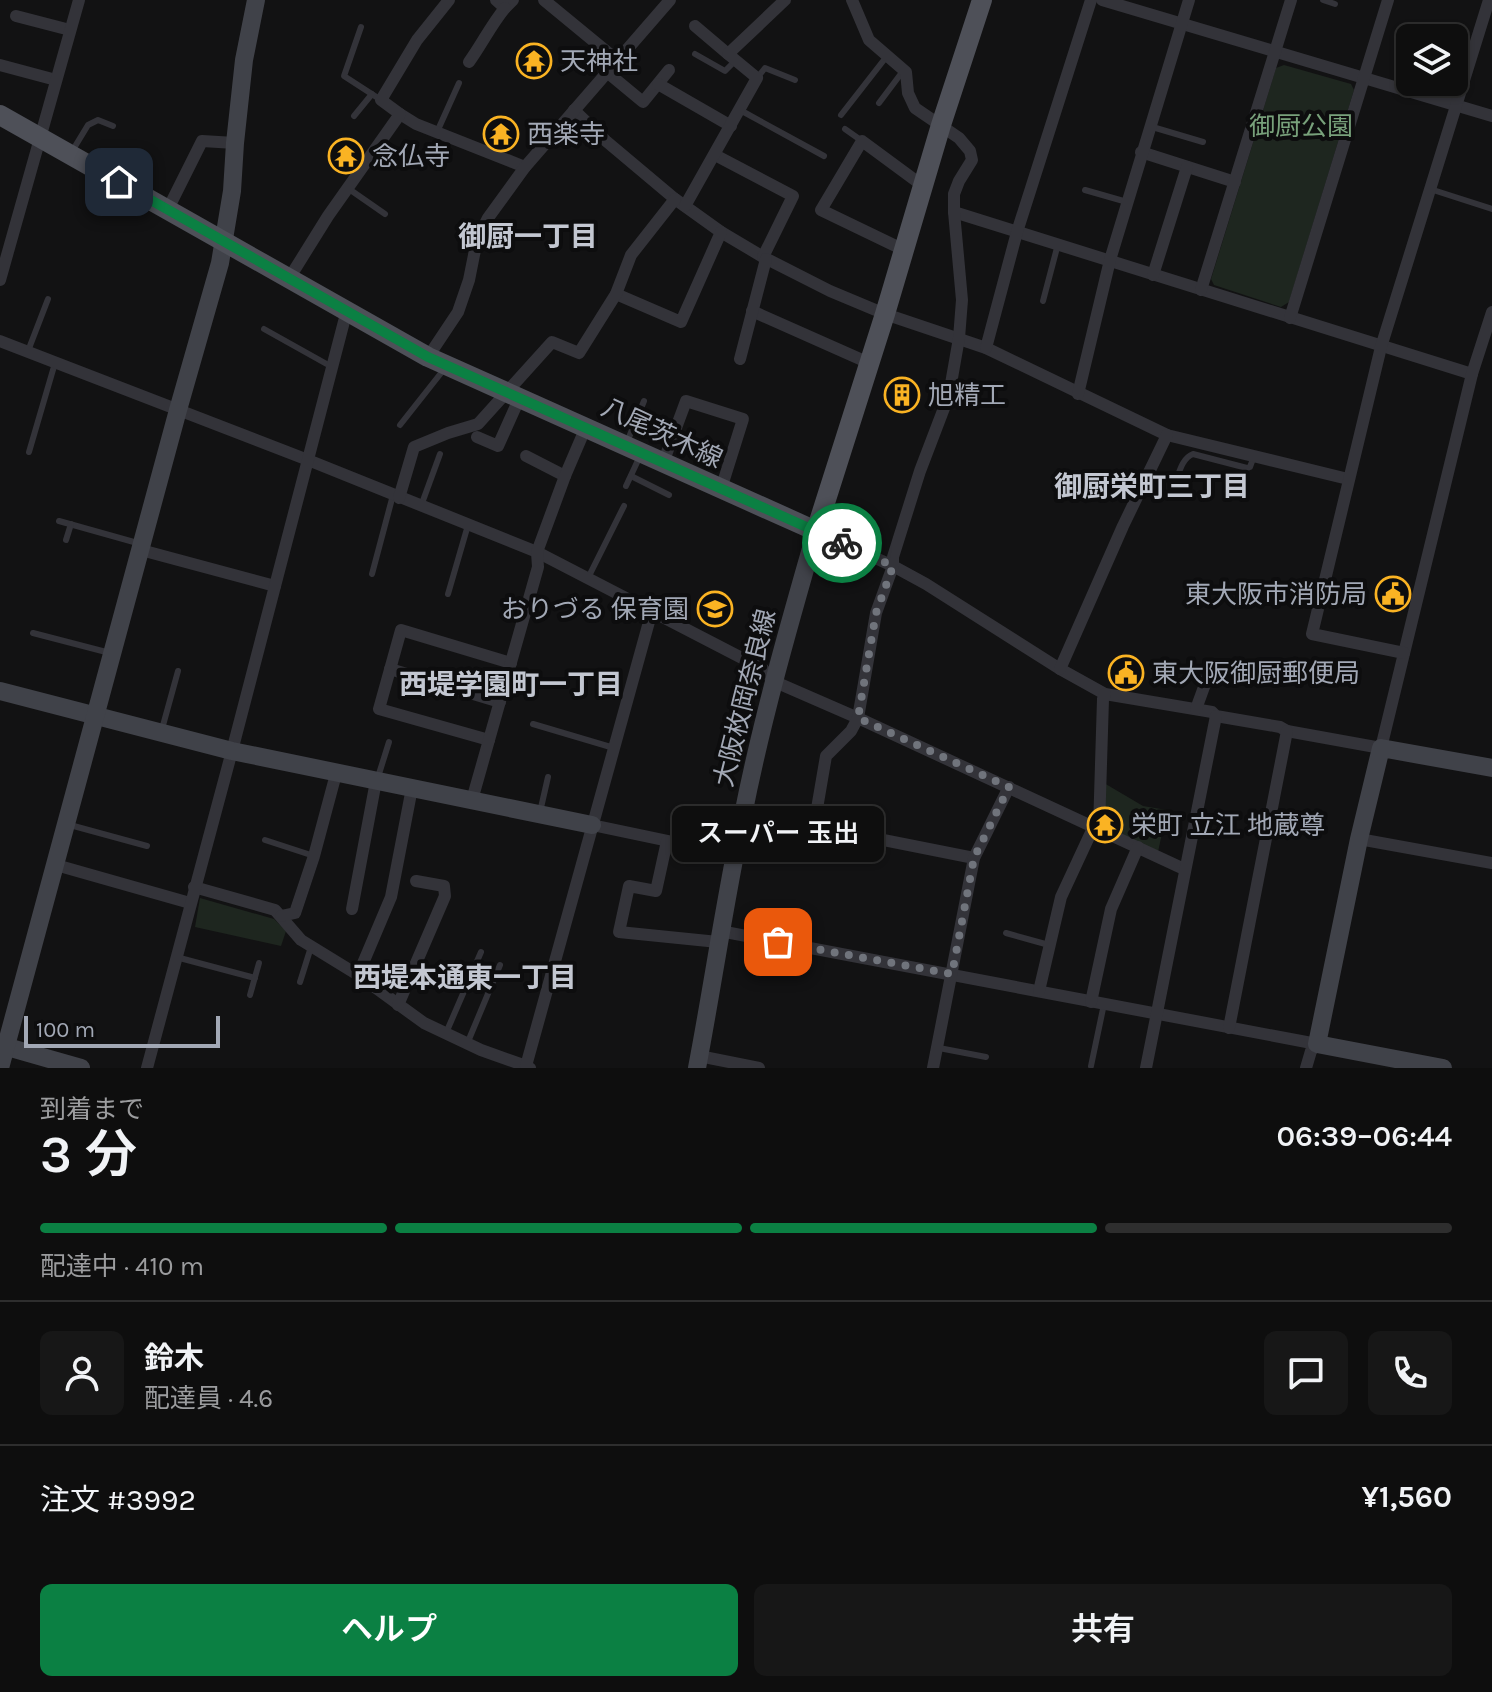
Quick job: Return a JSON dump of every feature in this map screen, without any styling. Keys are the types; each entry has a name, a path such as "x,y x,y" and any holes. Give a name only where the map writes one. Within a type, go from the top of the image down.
{"main road":[{"path":"816,531 982,0"},
{"name":"八尾茨木線","path":"0,115 438,361 816,531"}],"street":[{"path":"0,280 79,0"},
{"path":"0,1068 3,1046 56,865 220,263 232,191 244,60 256,0"},
{"path":"449,0 377,97 416,124 525,167"},
{"path":"544,0 618,61"},
{"path":"438,361 469,280 477,240 488,218 525,167 670,0"},
{"path":"732,57 785,0"},
{"path":"814,826 826,756 851,731 858,718 876,613 920,471 949,395 962,300 954,194 972,160 970,151 959,138 915,108 908,93 906,72 869,40 852,0"},
{"path":"986,348 1017,232 1091,0"},
{"path":"1102,0 1492,116"},
{"path":"1078,394 1110,260 1189,0"},
{"path":"1201,290 1291,0"},
{"path":"1290,318 1388,0"},
{"path":"1404,653 1312,634 1381,347 1489,0"},
{"path":"469,62 505,3"},
{"path":"16,16 70,30"},
{"path":"396,496 414,447 478,424 514,394 552,342 579,353 616,294 631,255 680,202 715,155 757,78 695,26"},
{"path":"0,65 56,80"},
{"path":"608,73 643,102 669,70"},
{"path":"658,84 731,126"},
{"path":"574,110 606,141 721,232 830,291 885,314 986,348 1167,435 1348,479"},
{"path":"290,277 400,114"},
{"path":"168,209 202,141 235,143"},
{"path":"904,250 821,210 862,141 923,186"},
{"path":"1141,152 1235,182"},
{"path":"715,155 793,196 764,258 740,359"},
{"path":"1153,275 1187,167"},
{"path":"954,212 1472,374"},
{"path":"616,294 681,322 721,232"},
{"path":"147,1068 347,310"},
{"path":"752,311 869,363"},
{"path":"1306,1068 1311,1051 1317,1044 1359,839 1472,374 1492,312"},
{"path":"0,341 537,552 763,669 773,681 1184,869"},
{"path":"477,437 498,446 514,394"},
{"path":"663,463 686,401 743,419 721,489"},
{"path":"472,800 538,567 537,552 586,427"},
{"path":"1060,669 1167,435"},
{"path":"526,456 565,476"},
{"path":"816,531 926,584 1105,694 1212,712 1216,716 1280,727 1287,731 1492,768"},
{"name":"大阪枚岡奈良線","path":"698,1062 743,812 773,681 816,531"},
{"path":"142,547 275,586"},
{"path":"194,887 275,910 301,940 358,975 424,1023 467,1044 528,1067 652,611"},
{"path":"489,740 379,709 401,630 511,663"},
{"path":"390,669 500,702"},
{"path":"1196,709 1208,676"},
{"path":"0,691 232,751 735,855"},
{"path":"1039,991 1061,897 1096,828 1105,694"},
{"path":"1146,1068 1216,716"},
{"path":"1229,1028 1287,731"},
{"path":"281,916 295,913 336,774"},
{"path":"352,909 376,781"},
{"path":"933,1068 974,858 1009,787"},
{"path":"358,975 391,897 412,788"},
{"path":"743,812 974,858"},
{"path":"1359,839 1492,863"},
{"path":"667,841 656,891 629,886 619,932 719,936 952,974 1443,1068"},
{"path":"1098,1003 1111,909 1138,847"},
{"path":"56,865 190,903"},
{"path":"398,1005 445,896 444,886 416,881"},
{"path":"3,1046 81,1068"},
{"path":"698,1062 759,1068"}],"lane":[{"path":"1323,0 1335,4"},
{"path":"354,116 377,97 344,76 361,27"},
{"path":"695,54 725,71 732,57"},
{"path":"841,115 887,56"},
{"path":"757,78 765,68 795,80"},
{"path":"879,103 903,70"},
{"path":"437,132 459,83"},
{"path":"740,110 824,156"},
{"path":"70,154 88,125 98,120 113,126"},
{"path":"1149,126 1203,142"},
{"path":"845,129 862,141"},
{"path":"348,188 385,214"},
{"path":"1430,189 1492,209"},
{"path":"1085,190 1127,202"},
{"path":"1043,301 1058,244"},
{"path":"28,351 48,299"},
{"path":"264,329 332,367"},
{"path":"29,452 55,361"},
{"path":"400,425 438,361"},
{"path":"626,486 631,476 644,401"},
{"path":"421,506 440,454"},
{"path":"1175,484 1186,458 1193,454 1250,467 1254,456"},
{"path":"631,476 669,495"},
{"path":"372,574 396,496"},
{"path":"588,578 624,506"},
{"path":"59,521 142,547"},
{"path":"66,540 71,524"},
{"path":"448,594 468,525"},
{"path":"33,633 113,654"},
{"path":"161,733 178,671"},
{"path":"533,724 614,748"},
{"path":"376,781 389,742"},
{"path":"539,814 548,777"},
{"path":"67,824 147,846"},
{"path":"265,840 314,856"},
{"path":"1006,933 1049,945"},
{"path":"300,982 311,946"},
{"path":"446,1033 481,952"},
{"path":"176,957 255,978"},
{"path":"250,995 259,963"},
{"path":"467,1044 500,965"},
{"path":"1091,1066 1098,1003"},
{"path":"937,1048 986,1057"}],"green space":[{"name":"御厨公園","path":"1284,65 1351,84 1354,90 1289,302 1281,307 1214,285 1211,279 1276,68"},
{"path":"1104,783 1143,806 1167,810 1158,852 1102,826"},
{"path":"200,898 274,919 286,931 281,946 195,927"}],"way so far":[{"path":"778,942 952,974 974,858 1009,787 858,718 876,613 893,566 842,543"}],"place":[{"name":"天神社","path":"534,61"},
{"name":"西楽寺","path":"501,134"},
{"name":"念仏寺","path":"346,156"},
{"name":"旭精工","path":"902,395"},
{"name":"東大阪市消防局","path":"1393,594"},
{"name":"おりづる 保育園","path":"715,609"},
{"name":"東大阪御厨郵便局","path":"1126,673"},
{"name":"栄町 立江 地蔵尊","path":"1105,825"},
{"name":"スーパー 玉出","path":"778,942"}],"district":[{"name":"御厨一丁目","path":"528,236"},
{"name":"御厨栄町三丁目","path":"1152,486"},
{"name":"西堤学園町一丁目","path":"511,684"},
{"name":"西堤本通東一丁目","path":"465,977"}],"route":[{"path":"119,182 428,357 842,543"}]}
